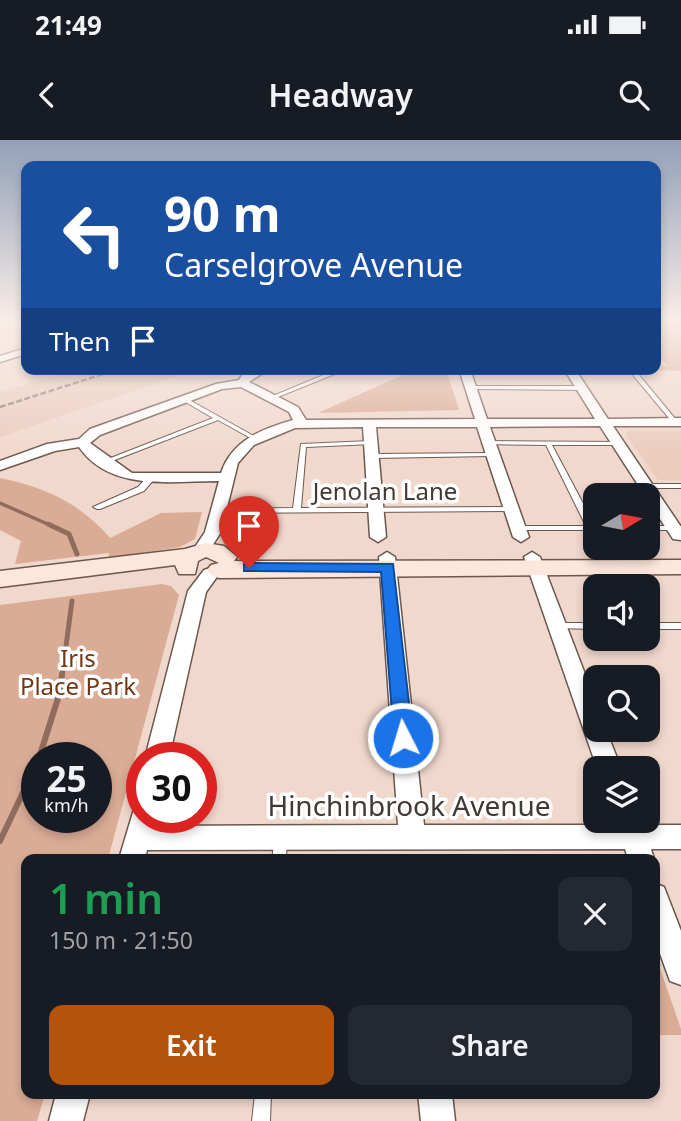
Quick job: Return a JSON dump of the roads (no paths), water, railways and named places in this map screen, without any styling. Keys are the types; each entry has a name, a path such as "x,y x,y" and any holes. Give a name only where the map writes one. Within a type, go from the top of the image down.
{"street":[{"path":"243,383 250,375"},
{"path":"466,375 510,509 605,756"},
{"path":"573,375 644,483"},
{"path":"10,467 57,445 83,442 92,433 220,386 243,383 294,410 302,423"},
{"path":"369,422 376,511 384,554 412,838"},
{"path":"161,742 232,455 239,447 302,423 678,422"},
{"path":"83,442 86,448 125,476 226,478"},
{"path":"0,579 205,563 679,537 660,508"},
{"path":"526,547 681,567"},
{"path":"0,591 205,563"},
{"name":"Hinchinbrook Avenue","path":"137,838 280,848 412,838 681,837"},
{"path":"660,913 681,970"},
{"path":"66,1121 72,1099"},
{"path":"436,1099 438,1121"}],"lane":[{"path":"271,398 329,375"},
{"path":"636,375 678,422"},
{"path":"471,388 582,388"},
{"path":"184,399 256,439"},
{"path":"105,462 218,418"},
{"path":"296,511 303,445 371,449 489,449 548,443 617,443"},
{"path":"548,443 583,509"},
{"path":"97,507 141,489 151,478"},
{"path":"660,486 681,486"},
{"name":"Jenolan Lane","path":"218,511 510,509"},
{"path":"526,547 583,531"},
{"path":"660,531 679,537"},
{"path":"557,626 583,626"},
{"path":"660,626 681,626"},
{"path":"261,1121 263,1099"}],"waterway":[{"path":"0,503 52,526"},
{"path":"48,524 69,534 77,554"},
{"path":"62,676 72,601"},
{"path":"44,742 60,692 62,674"},
{"path":"0,841 21,797"}],"railway":[{"path":"0,407 100,375"}],"park label":[{"name":"Iris Place Park","path":"78,673"}]}
